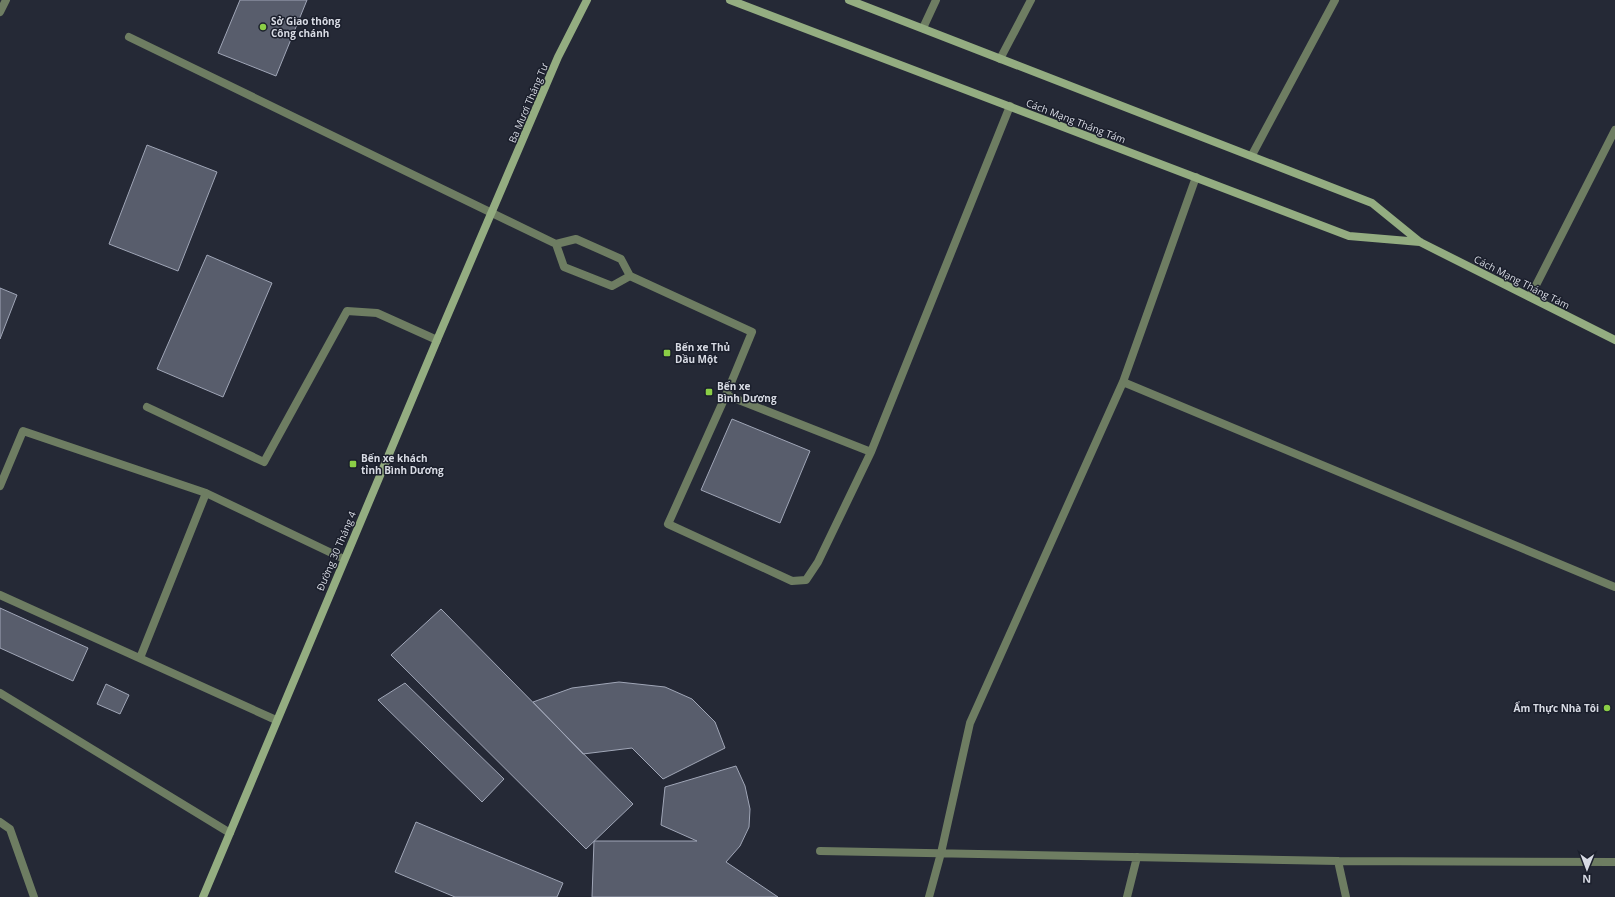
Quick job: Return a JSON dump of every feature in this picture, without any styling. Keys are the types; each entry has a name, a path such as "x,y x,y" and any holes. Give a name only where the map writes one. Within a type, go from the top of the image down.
{"main road":[{"name":"Ba Mươi Tháng Tư","path":"492,215 558,57 587,0"},
{"name":"Cách Mạng Tháng Tám","path":"730,0 1349,236 1420,242"},
{"name":"Cách Mạng Tháng Tám","path":"849,0 1252,155 1372,203 1420,242 1615,340"},
{"name":"Đường 30 Tháng 4","path":"203,897 344,559 492,215"}],"street":[{"path":"0,12 6,0"},
{"path":"923,28 936,0"},
{"path":"1000,59 1031,0"},
{"path":"1252,155 1335,0"},
{"path":"129,37 492,215 556,244 576,239 615,256 621,259 630,276 752,332 726,395 668,524 792,581 806,580 818,562 871,452 1010,106"},
{"path":"1530,297 1615,130"},
{"path":"929,897 942,853 970,723 1123,382 1196,177"},
{"path":"556,244 564,267 612,286 630,276"},
{"path":"147,408 264,462 347,311 377,313 437,340"},
{"path":"1123,382 1615,587"},
{"path":"726,395 871,452"},
{"path":"0,486 23,431 206,493 344,559"},
{"path":"140,658 206,493"},
{"path":"0,595 276,720"},
{"path":"0,693 230,833"},
{"path":"0,822 10,829 34,897"},
{"path":"820,851 1338,861 1615,862"},
{"path":"1127,897 1138,857"},
{"path":"1338,861 1346,897"}],"building":[{"name":"Sở Giao thông Công chánh","path":"240,0 307,0 276,76 218,53"},
{"path":"147,145 217,172 178,271 109,244"},
{"path":"207,255 272,283 223,397 157,369"},
{"path":"0,288 17,295 0,339"},
{"path":"732,419 810,451 780,523 701,490"},
{"path":"0,608 88,648 73,681 0,648"},
{"path":"441,609 633,804 586,849 391,655"},
{"path":"619,682 665,687 692,699 715,722 725,748 663,779 632,748 583,754 533,702 572,688"},
{"path":"405,683 504,779 482,802 378,700"},
{"path":"106,684 129,695 120,714 97,704"},
{"path":"736,766 745,786 750,809 749,827 740,846 726,862 778,897 592,897 594,841 697,841 661,825 665,787"},
{"path":"416,822 563,883 557,897 455,897 395,872"}],"place":[{"name":"Sở Giao thông Công chánh","path":"263,27"},
{"name":"Bến xe Thủ Dầu Một","path":"667,353"},
{"name":"Bến xe Bình Dương","path":"709,392"},
{"name":"Bến xe khách tỉnh Bình Dương","path":"353,464"},
{"name":"Ẩm Thực Nhà Tôi","path":"1607,708"}]}
